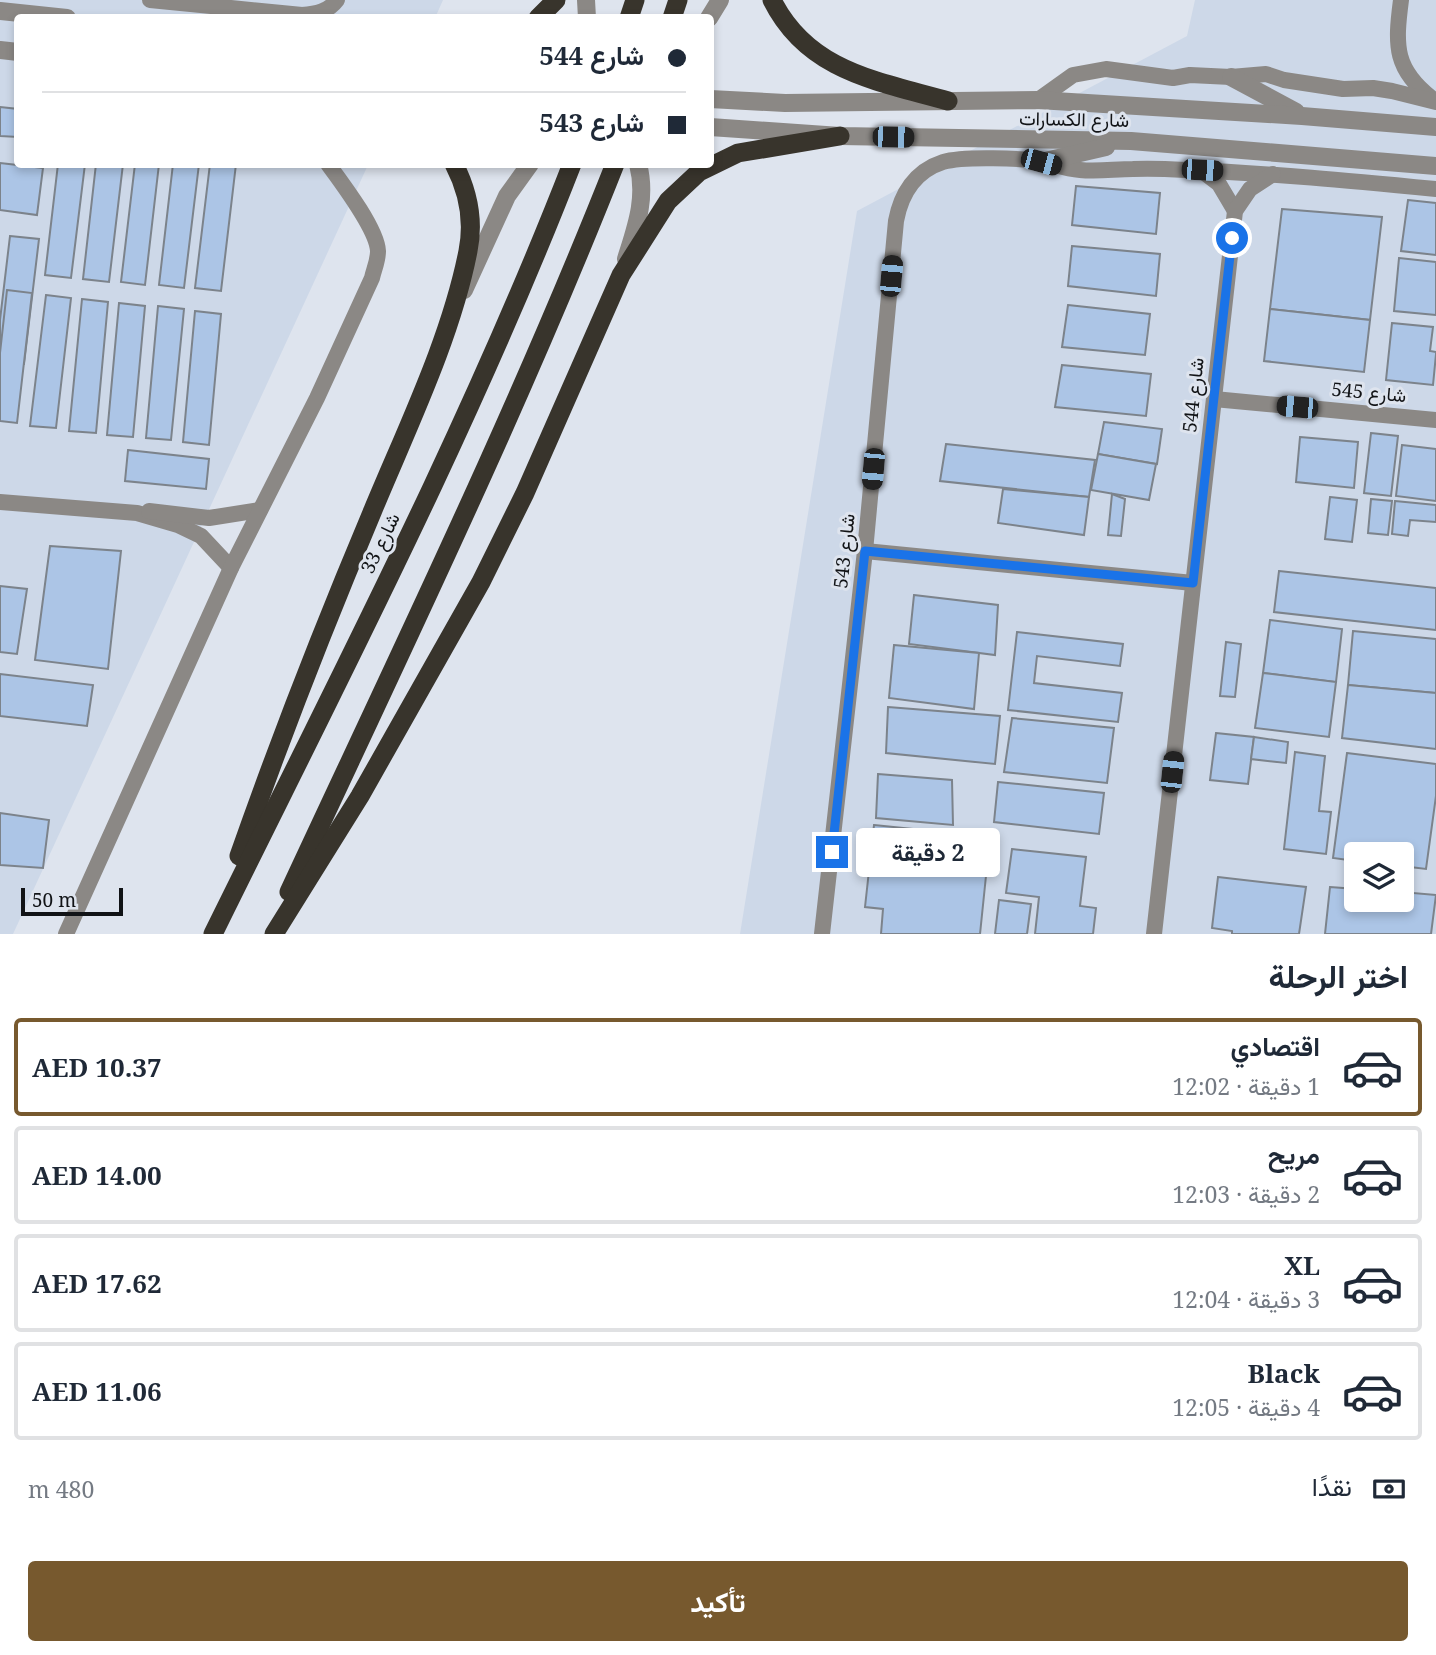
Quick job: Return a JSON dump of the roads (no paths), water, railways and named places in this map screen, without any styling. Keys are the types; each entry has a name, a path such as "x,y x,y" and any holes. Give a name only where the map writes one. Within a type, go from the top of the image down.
{"highway":[{"path":"542,14 556,0"},
{"path":"772,0 790,30 821,58 859,76 948,101"},
{"path":"714,165 738,153 840,136"},
{"path":"212,934 311,659 450,318 470,237 466,190 456,168"},
{"name":"شارع 33","path":"212,934 442,468 528,273 570,168"},
{"path":"272,934 478,486 613,168"},
{"path":"272,934 366,786 481,582 525,494 621,275 668,201 699,172 707,168"}],"street":[{"path":"158,0 284,14"},
{"path":"1401,0 1396,47 1400,61 1409,78 1436,102"},
{"path":"318,14 335,3"},
{"path":"0,11 29,14"},
{"name":"شارع الكسارات","path":"1038,100 1073,75 1106,69 1173,78 1190,75 1231,77 1266,74 1284,80 1343,89 1373,88 1392,91 1436,102"},
{"path":"1231,77 1303,116"},
{"name":"شارع الكسارات","path":"714,99 785,103 1038,100 1436,127"},
{"name":"شارع الكسارات","path":"714,127 840,136 1131,141 1436,166"},
{"path":"1041,162 1131,141"},
{"name":"شارع 543","path":"822,934 865,551 899,205 916,177 944,161 960,159 1041,162"},
{"path":"1041,162 1077,170 1202,170 1436,189"},
{"path":"66,934 231,568 340,351 366,292 377,260 377,247 370,229 331,168"},
{"path":"450,318 507,196 527,168"},
{"path":"621,275 641,209 639,168"},
{"path":"1202,170 1219,184 1235,212 1250,189 1273,174"},
{"name":"شارع 544","path":"1154,934 1235,212"},
{"name":"شارع 545","path":"1214,399 1436,419"},
{"path":"0,502 136,513 166,511 209,518 260,510"},
{"path":"136,513 178,525 201,536 231,568"},
{"path":"865,551 1193,583"}]}
